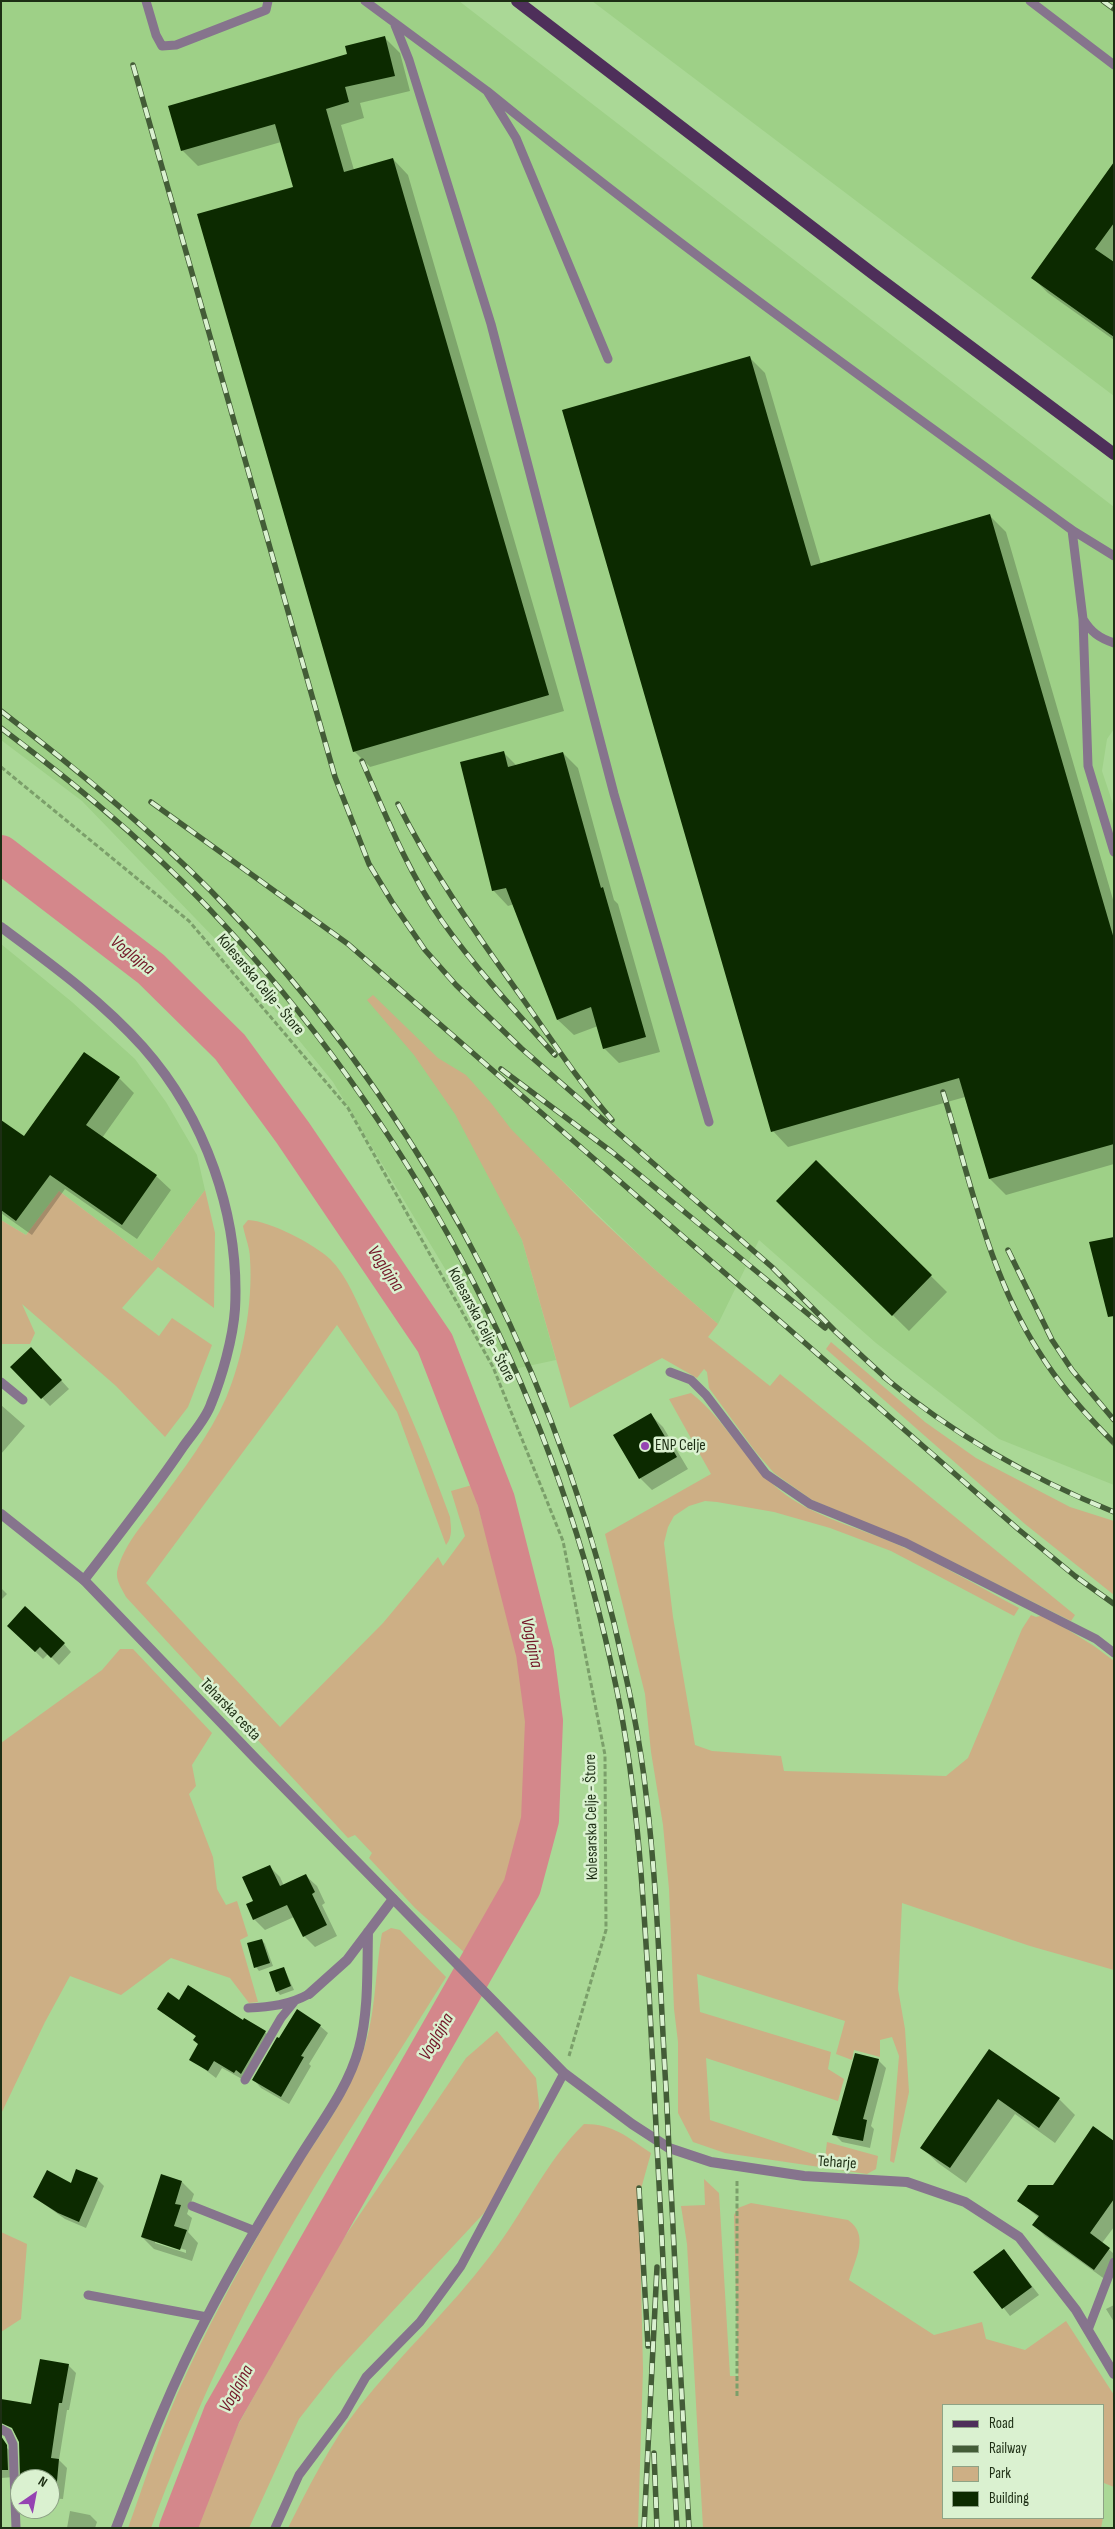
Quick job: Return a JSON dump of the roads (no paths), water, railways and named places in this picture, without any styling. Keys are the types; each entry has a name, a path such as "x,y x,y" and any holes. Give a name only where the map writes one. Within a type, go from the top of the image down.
{"main road":[{"path":"517,1 1114,454"}],"street":[{"path":"1,927 79,984 143,1047 181,1099 210,1153 224,1205 234,1256 235,1309 225,1360 211,1406 152,1492 84,1580"},
{"name":"Teharska cesta","path":"1,1514 84,1580 429,1936 519,2026"},
{"path":"309,1994 347,1960 393,1899"},
{"path":"116,2528 168,2397 207,2317 255,2231 335,2103 359,2049 366,2009 368,1932"},
{"name":"Teharje","path":"519,2026 564,2073 663,2145 711,2162 737,2166 804,2176 907,2182 965,2202 1019,2237 1076,2310 1114,2374"}],"lane":[{"path":"146,1 156,35 162,46 176,45 266,10 268,1"},
{"path":"365,1 487,91 586,171 764,306 1072,530 1114,556"},
{"path":"1030,1 1114,66"},
{"path":"395,24 409,60 491,324 614,794 708,1122"},
{"path":"487,91 516,138 608,359"},
{"path":"1072,530 1083,619 1088,766 1114,852"},
{"path":"1083,619 1089,629 1100,638 1114,643"},
{"path":"670,1372 691,1380 696,1385 766,1474 789,1491 810,1504 939,1558 1096,1639 1114,1653"},
{"path":"1,1382 23,1400"},
{"path":"248,2008 269,2007 294,2002 309,1994"},
{"path":"245,2080 281,2018 294,2002"},
{"path":"275,2528 299,2475 344,2415 366,2377 420,2322 462,2266 564,2073"},
{"path":"192,2206 255,2231"},
{"path":"1088,2330 1114,2262"},
{"path":"88,2295 207,2317"},
{"path":"1,2429 8,2433 13,2444 16,2528"}],"waterway":[{"name":"Voglajna","path":"1,854 151,969 230,1047 293,1133 435,1343 496,1500 535,1653 544,1721 540,1820 522,1887 222,2414 178,2528"}],"railway":[{"path":"1103,1 1114,9"},
{"path":"133,65 335,777 369,864 425,950 456,985 521,1048 772,1267 836,1332 889,1381"},
{"path":"1,711 109,797 210,890 282,968 348,1051 408,1138 462,1230 510,1324 551,1421 586,1521 614,1623 633,1708 643,1773 650,1831 658,1941 689,2528"},
{"path":"1,728 90,798 176,875 228,929 299,1012 363,1099 422,1189 474,1284 520,1381 559,1482 592,1585 617,1691 630,1765 642,1879 649,1992 677,2528"},
{"path":"362,761 408,863 442,921 482,973 555,1055"},
{"path":"151,802 348,944 1018,1529 1075,1576 1114,1604"},
{"path":"398,804 425,854 471,925 576,1074 612,1120"},
{"path":"501,1069 612,1152 825,1328"},
{"path":"943,1092 982,1226 1007,1291 1022,1322 1047,1365 1084,1411 1114,1443"},
{"path":"1008,1250 1052,1340 1072,1370 1114,1420"},
{"path":"884,1377 938,1418 994,1454 1052,1485 1114,1512"},
{"path":"639,2188 648,2346"},
{"path":"644,2528 657,2267"},
{"path":"654,2453 657,2528"}],"place":[{"name":"ENP Celje","path":"645,1446"}]}
